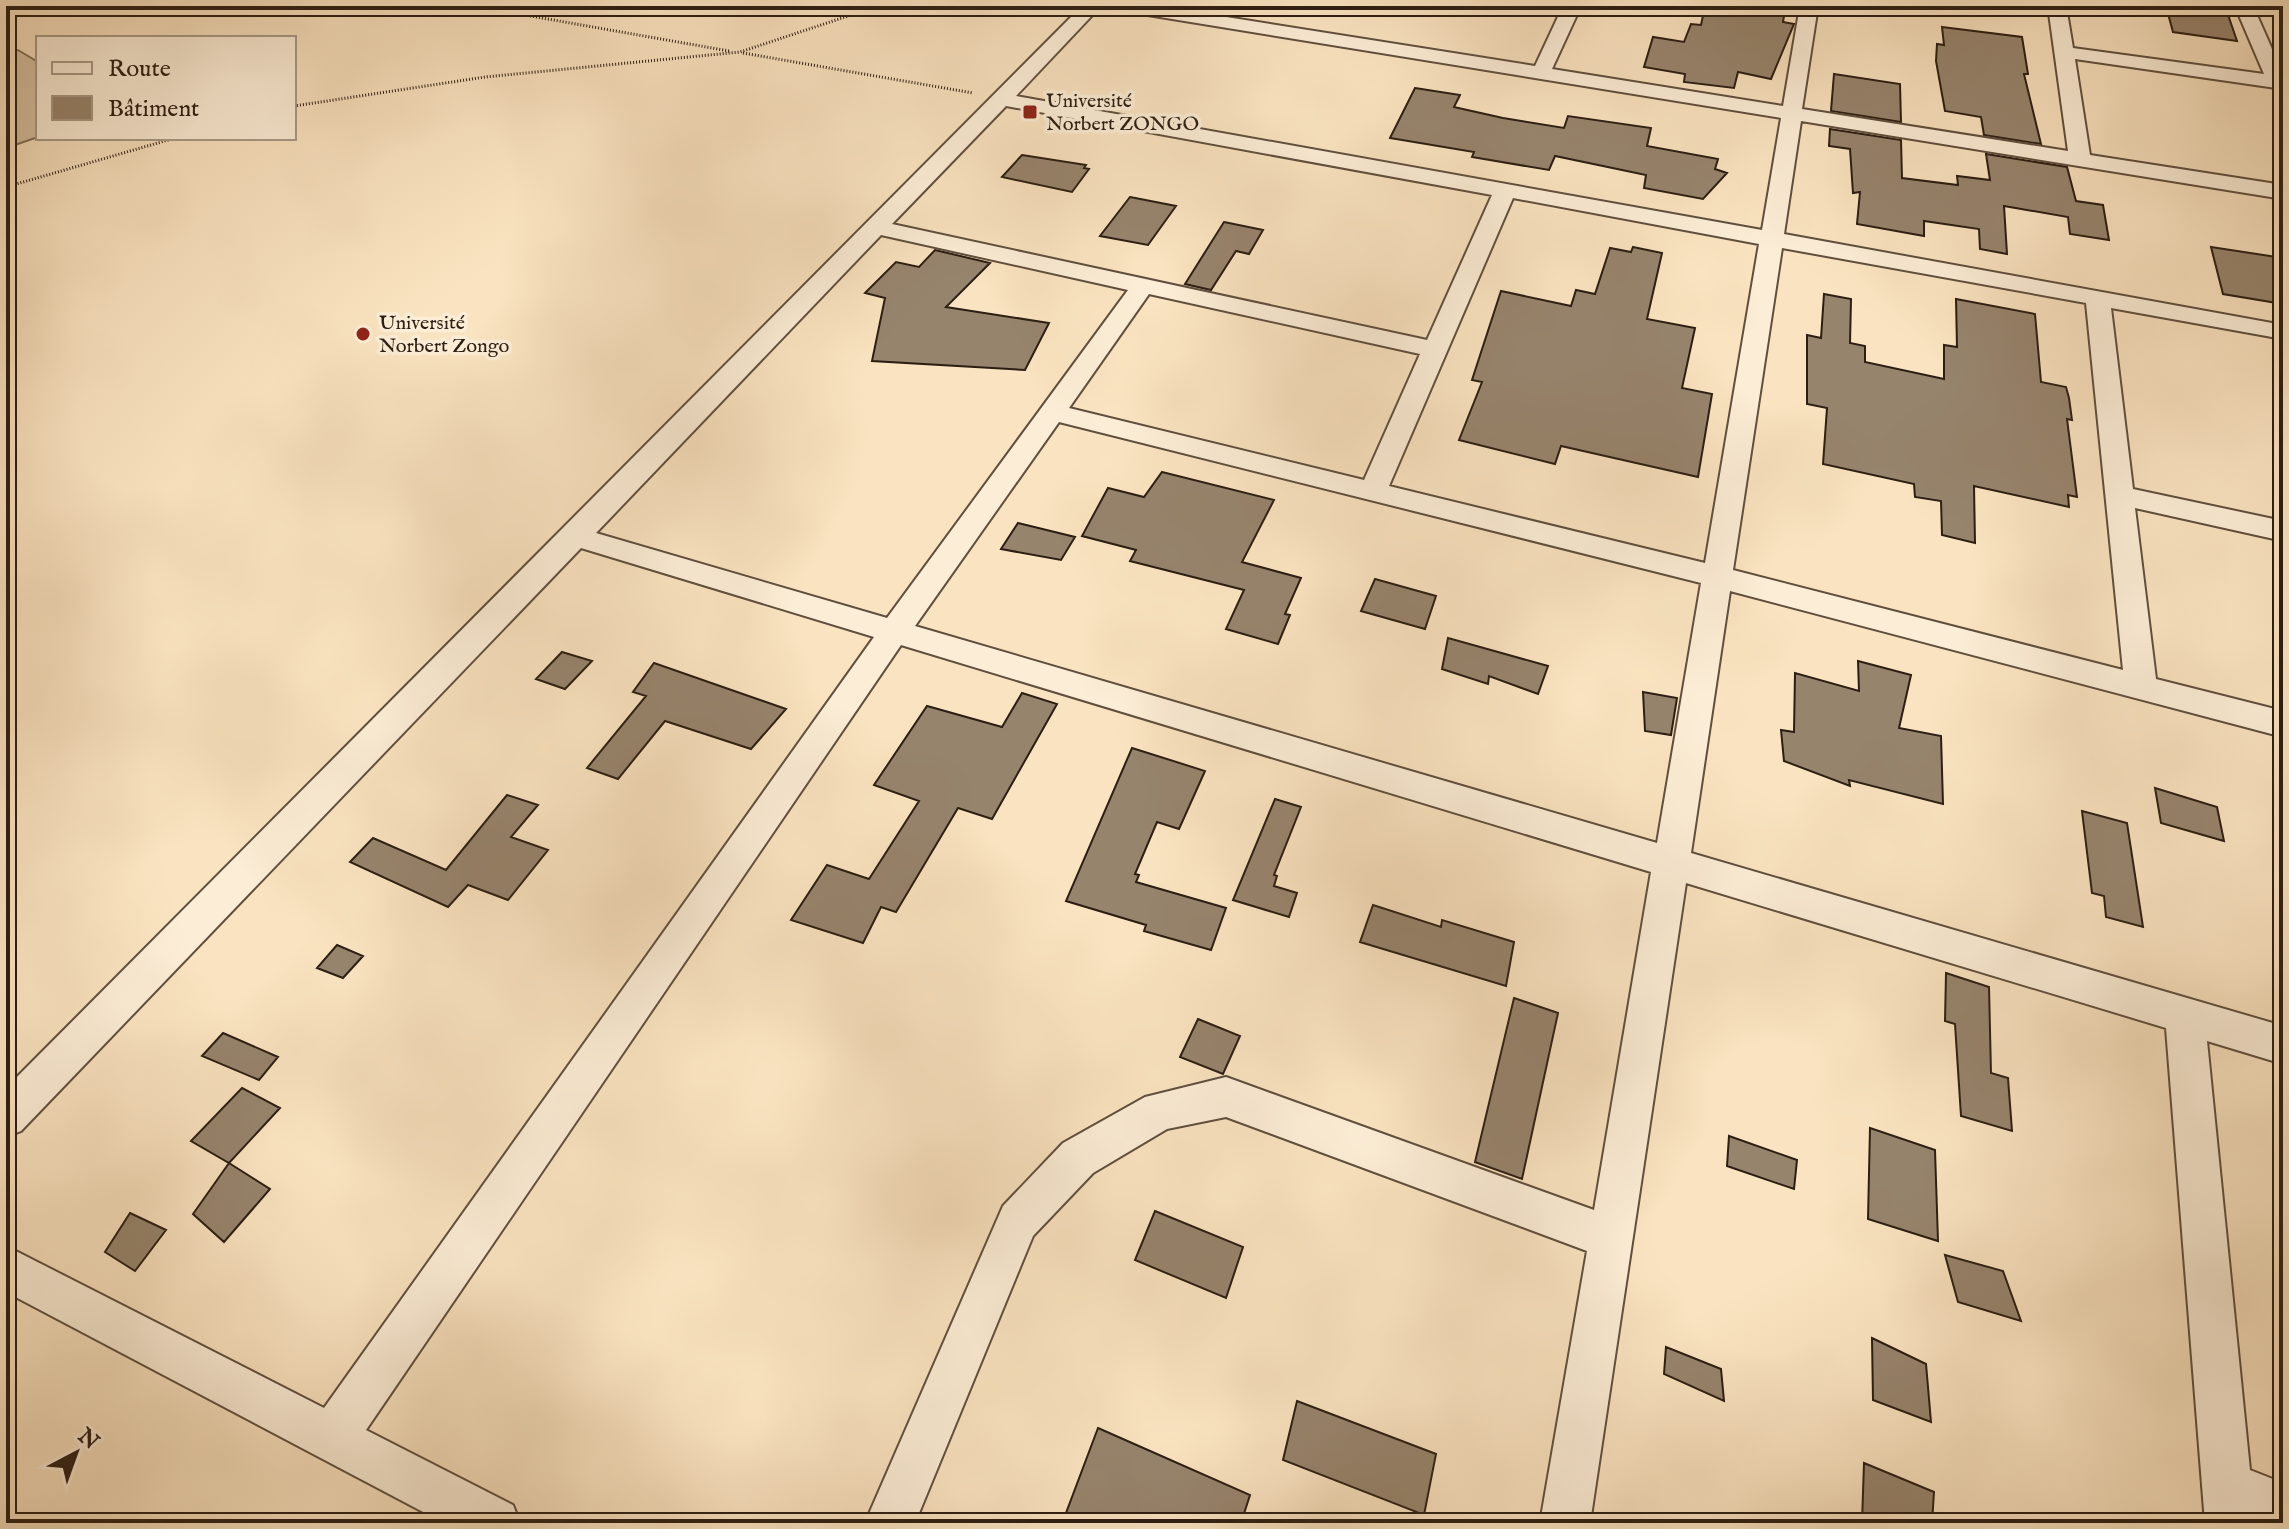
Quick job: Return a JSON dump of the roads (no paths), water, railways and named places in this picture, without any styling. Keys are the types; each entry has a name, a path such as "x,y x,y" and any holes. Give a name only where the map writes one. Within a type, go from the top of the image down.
{"street":[{"path":"6,1117 1092,6"},
{"path":"1123,6 2283,192"},
{"path":"1541,73 1572,6"},
{"path":"1565,1523 1809,6"},
{"path":"2057,6 2080,159"},
{"path":"2244,6 2280,83"},
{"path":"2064,52 2280,83"},
{"path":"1002,99 2283,332"},
{"path":"1373,490 1432,349 1505,191"},
{"path":"874,227 1432,349"},
{"path":"333,1436 894,632 1144,285"},
{"path":"2098,299 2141,687"},
{"path":"1053,412 1718,577 2283,724"},
{"path":"2120,495 2283,531"},
{"path":"573,536 2283,1045"},
{"path":"2185,1016 2228,1504 2283,1508"},
{"path":"890,1523 1018,1221 1078,1158 1160,1111 1226,1097 1611,1238"},
{"path":"6,1268 495,1523"}],"place":[{"name":"Université Norbert ZONGO","path":"1030,112"},
{"name":"Université Norbert Zongo","path":"363,334"}]}
